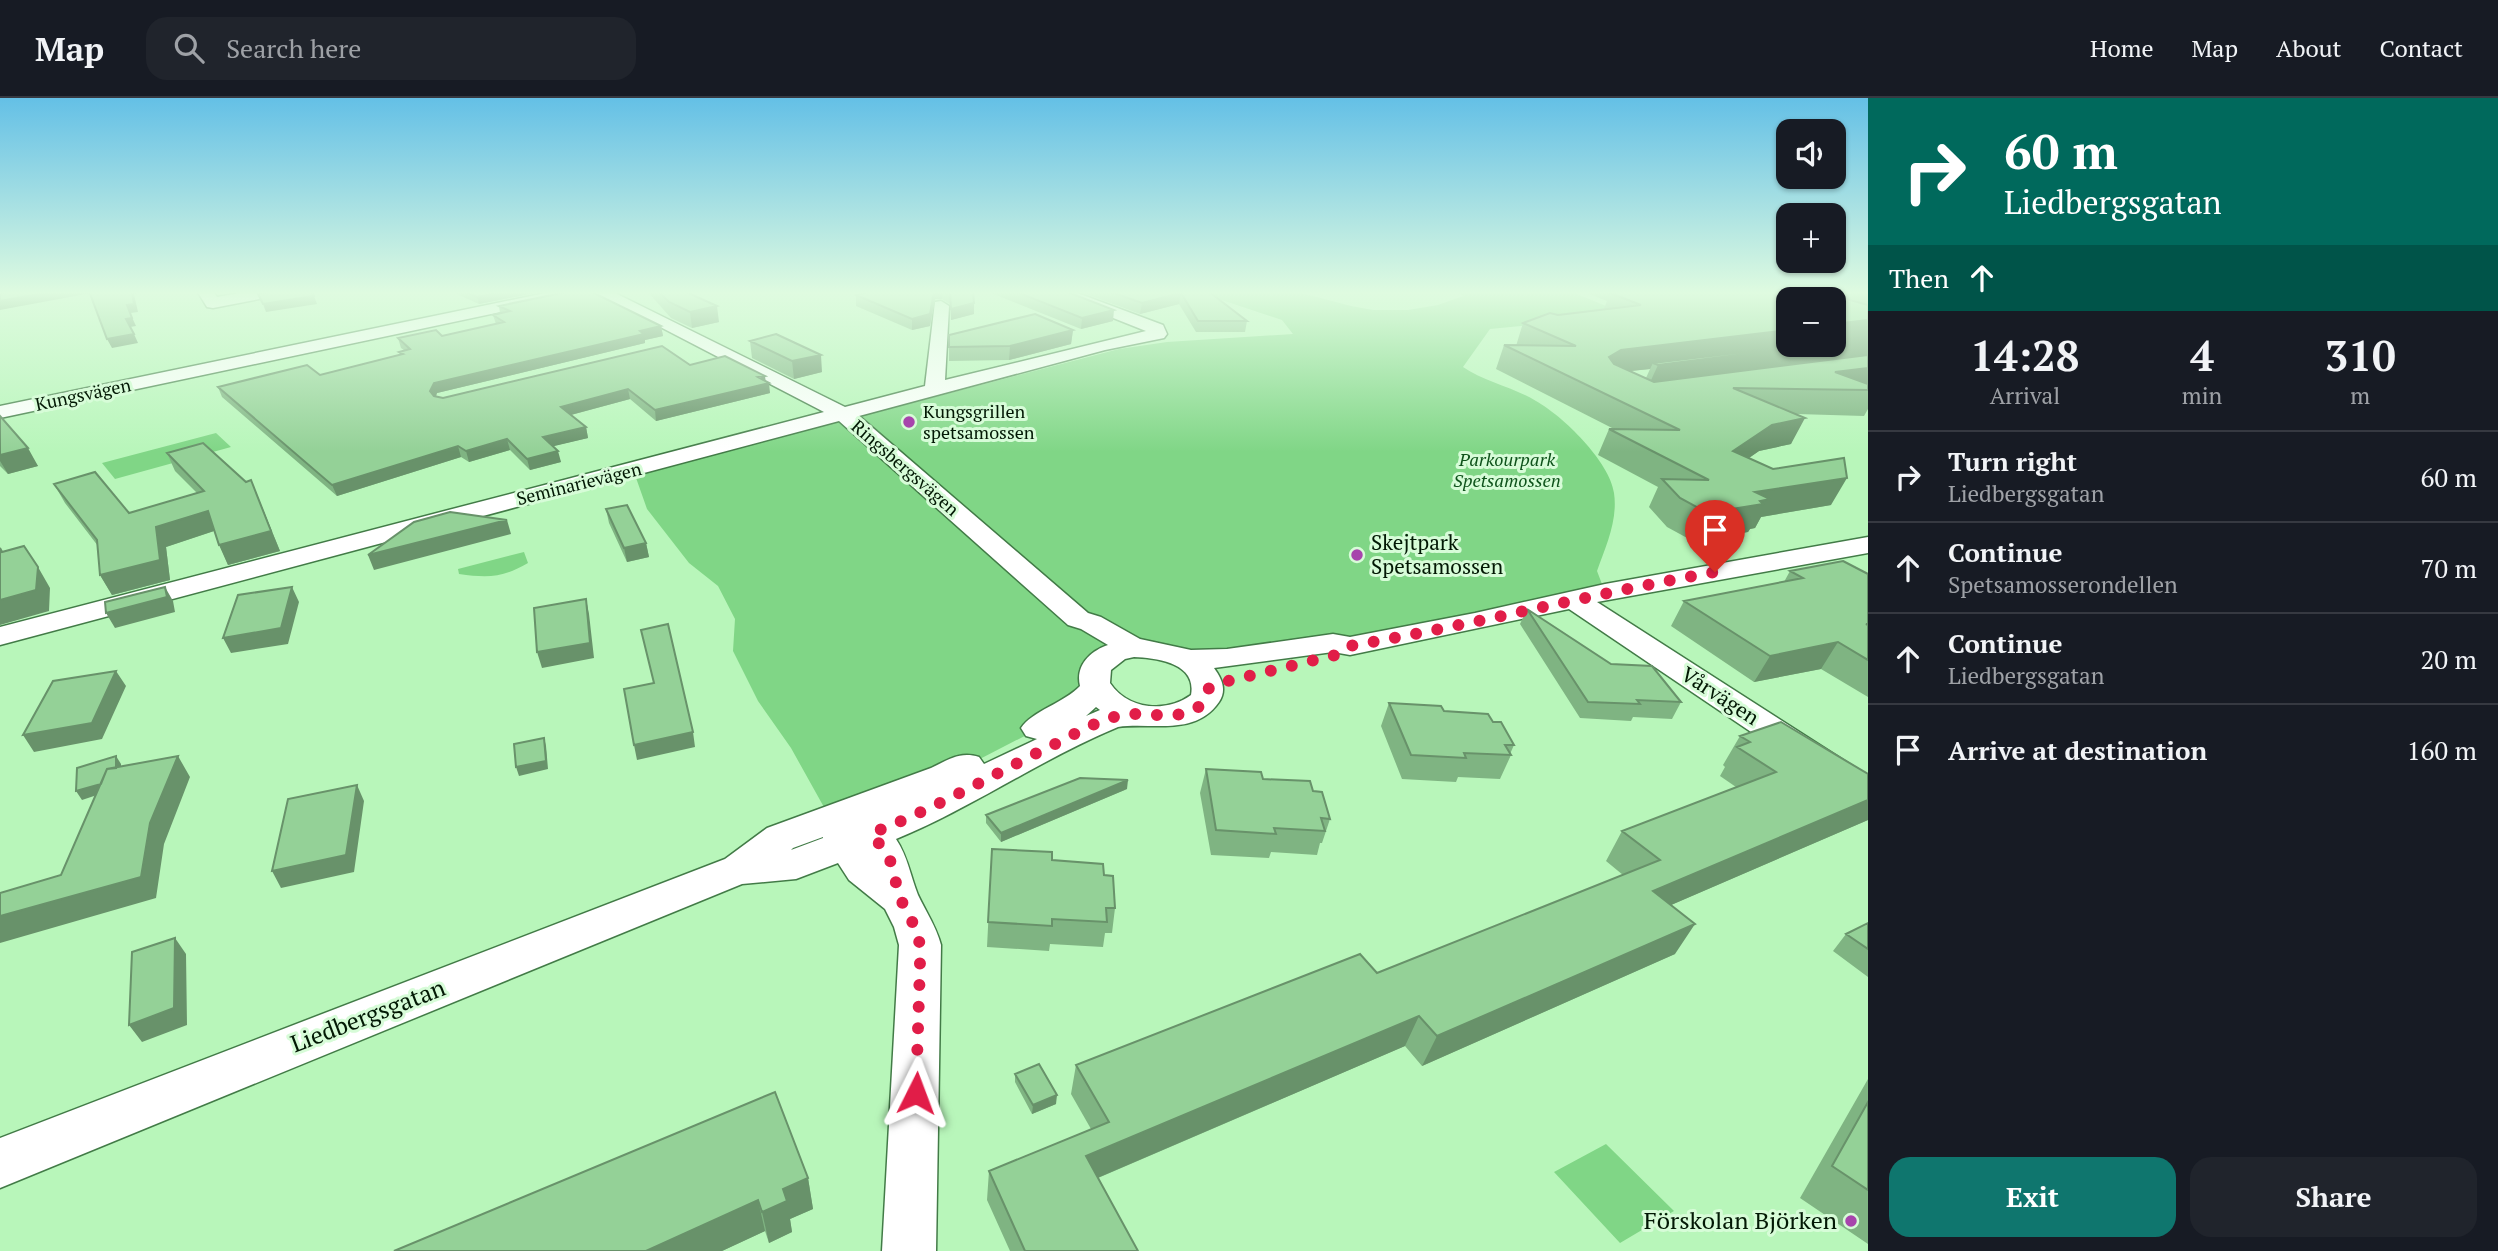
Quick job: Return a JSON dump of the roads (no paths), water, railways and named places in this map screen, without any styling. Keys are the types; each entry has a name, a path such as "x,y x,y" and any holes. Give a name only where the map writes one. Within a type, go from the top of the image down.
{"street":[{"name":"Kungsvägen","path":"0,412 317,345"},
{"path":"668,347 676,345"},
{"name":"Ringsbergsvägen","path":"705,345 845,415 1078,619 1091,623 1134,648"},
{"path":"935,389 938,345"},
{"name":"Seminarievägen","path":"0,636 1104,345"},
{"path":"1185,659 1227,658 1333,643 1350,646 1413,635 1573,599 1868,545"},
{"name":"Vårvägen","path":"1573,599 1868,793"},
{"name":"Ringsbergsvägen","path":"1078,619 1078,626 1094,645 1097,675"},
{"path":"1208,689 1243,676 1340,654 1350,646"},
{"path":"1134,648 1154,649 1185,659 1201,671 1208,689 1203,701 1185,713 1158,717 1136,714 1107,700 1097,675 1114,653 1134,648"},
{"name":"Liedbergsgatan","path":"0,1163 738,870 796,864 852,826 1073,711 1087,700 1097,675"},
{"name":"Liedbergsgatan","path":"852,826 916,816 942,800 1091,726 1111,718 1136,714"},
{"path":"852,826 863,870 900,898 915,926 920,945 909,1251"}],"place":[{"name":"Kungsgrillen spetsamossen","path":"909,422"},
{"name":"Skejtpark Spetsamossen","path":"1357,555"},
{"name":"Förskolan Björken","path":"1851,1221"}],"park label":[{"name":"Parkourpark Spetsamossen","path":"1507,470"}]}
